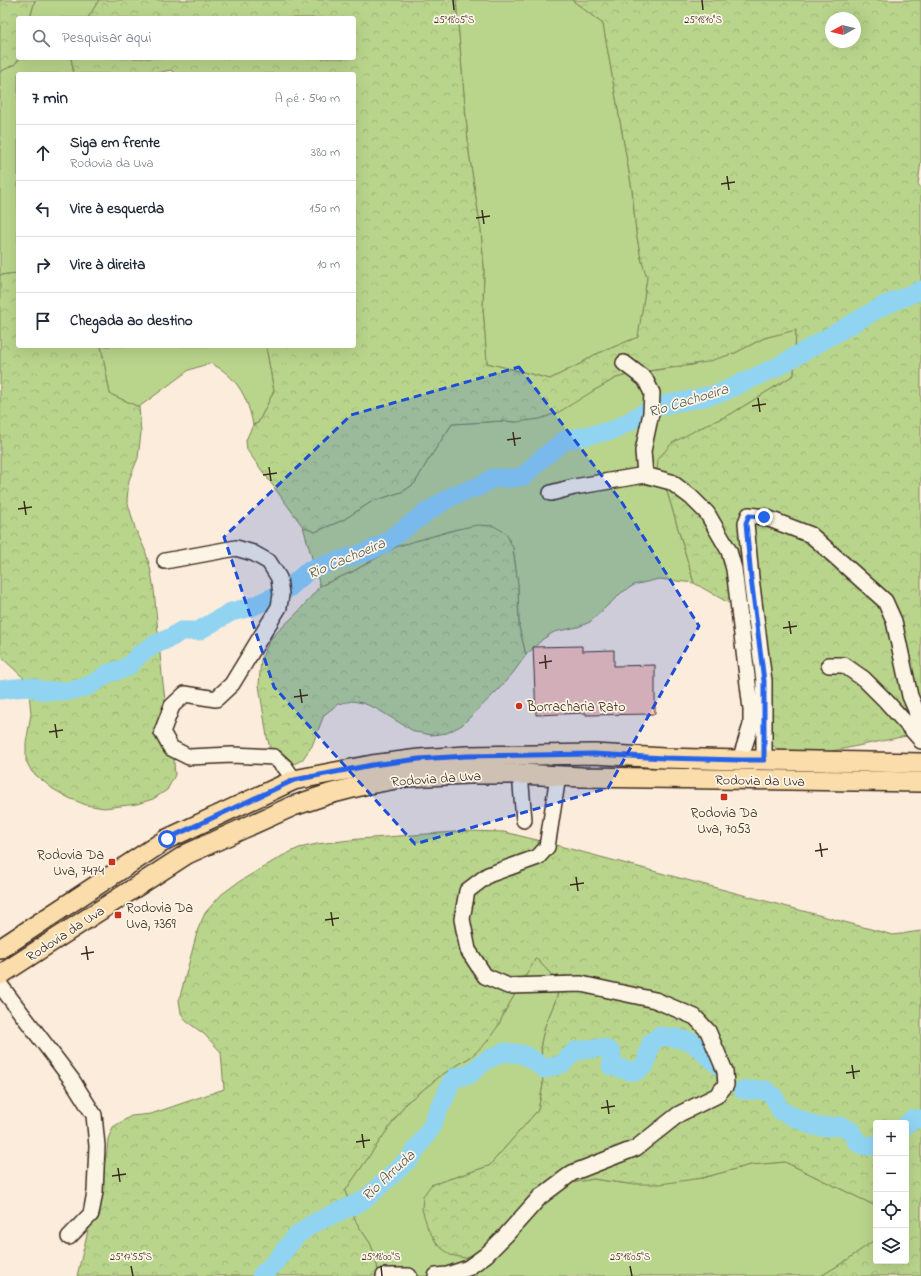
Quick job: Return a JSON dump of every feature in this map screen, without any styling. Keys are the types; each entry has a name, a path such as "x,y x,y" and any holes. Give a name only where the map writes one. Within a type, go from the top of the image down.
{"main road":[{"name":"Rodovia da Uva","path":"0,949 167,839 294,780 380,764 419,759 466,756 594,754 740,760 921,763"},
{"name":"Rodovia da Uva","path":"0,975 187,854 293,806 329,794 364,785 407,777 468,774 520,774 677,779 921,782"}],"street":[{"path":"624,363 645,379 652,393 651,413 643,451 645,475"},
{"path":"551,494 574,487 645,475 671,482 691,497 706,513 729,551 734,570 751,709 751,725 740,760"},
{"path":"764,760 764,681 751,578 746,523 749,516 764,517 811,535 885,601 894,621 910,696 916,710 921,740"},
{"path":"165,561 236,548 253,553 269,562 279,578 281,595 279,607 232,684 216,699 185,694 172,706 162,732 171,748 189,758 232,755 274,757 285,767 294,780"},
{"path":"828,665 844,665 864,679 886,700 921,740"},
{"path":"520,774 524,820"},
{"path":"436,1276 447,1275 468,1268 486,1255 540,1197 572,1174 636,1148 679,1114 716,1096 726,1085 725,1071 708,1031 695,1017 655,1000 581,984 508,986 485,976 468,950 462,920 467,891 488,875 538,857 547,847 558,776"},
{"path":"0,985 72,1080 94,1115 97,1146 95,1192 91,1214 69,1237"},
{"path":"384,1276 409,1276"}],"highlighted area":[{"path":"519,367 621,501 699,626 608,788 415,844 274,687 224,537 351,415"}],"green space":[{"path":"0,0 35,0 31,16 16,16 16,60 18,60 15,64 0,72"},
{"path":"35,0 99,0 89,16 31,16"},
{"path":"99,0 456,0 469,153 481,231 484,268 483,308 487,363 550,379 594,355 638,337 647,278 636,232 632,189 603,24 572,0 921,0 921,161 918,184 921,188 921,733 801,756 782,753 772,745 765,730 734,606 694,583 667,491 657,472 658,459 672,443 731,414 794,375 796,330 764,338 735,353 707,362 635,373 616,378 559,412 540,419 516,422 503,421 452,424 415,483 404,491 371,502 343,520 315,532 303,527 247,450 246,440 253,425 258,423 274,391 266,348 356,348 356,72 173,72 171,70 162,72 74,72 71,60 356,60 356,16 89,16"},
{"path":"456,0 572,0 603,24 632,189 636,232 647,278 639,337 594,355 550,379 487,363 483,308 484,268 481,231 469,153"},
{"path":"18,60 71,60 74,72 16,72 16,273 0,275 0,72 15,64"},
{"path":"16,273 16,348 101,348 110,394 139,407 141,433 138,458 129,480 127,500 135,528 145,550 150,567 154,590 162,675 167,717 173,749 175,775 167,790 153,799 137,804 104,808 86,805 53,789 32,772 26,761 26,743 31,714 28,682 0,656 0,275"},
{"path":"796,329 794,375 731,414 696,430 657,472 667,491 694,583 659,579 634,585 621,593 590,622 578,627 554,632 543,639 526,655 519,627 518,585 513,548 458,529 398,546 352,572 320,586 303,527 315,532 343,520 371,502 404,491 415,483 452,424 503,421 516,422 593,391 616,378 635,373 693,365 735,353 764,338"},
{"path":"101,348 266,348 274,391 258,423 253,425 248,405 239,388 227,374 210,363 189,370 139,407 110,394"},
{"path":"477,525 494,526 506,533 513,548 518,585 519,627 526,655 498,690 462,725 447,733 432,735 415,732 377,709 363,703 352,701 338,704 324,715 312,746 302,760 290,766 272,755 267,737 259,685 261,659 271,638 299,611 320,586 352,572 398,546"},
{"path":"467,831 504,832 893,935 921,931 921,1276 821,1276 873,1241 873,1264 909,1264 909,1120 873,1120 873,1205 785,1162 750,1165 702,1178 660,1184 629,1184 593,1179 555,1186 478,1253 465,1258 450,1255 437,1244 428,1229 422,1209 423,1196 431,1185 489,1166 538,1110 543,1085 541,1043 545,1026 557,997 559,983 536,958 498,1026 486,1043 472,1056 443,1074 406,1103 345,1191 356,1222 370,1243 375,1255 379,1276 77,1276 107,1152 108,1139 113,1127 131,1116 151,1114 224,1089 221,1052 204,1034 186,1021 181,1013 179,1000 198,929 205,913 222,894 237,883 282,856 299,848 317,844 359,839"},
{"path":"536,958 559,983 557,997 545,1026 541,1043 543,1085 538,1110 489,1166 431,1185 555,1186 593,1179 629,1184 702,1178 750,1165 785,1162 873,1205 873,1241 821,1276 379,1276 375,1255 370,1243 356,1222 345,1191 406,1103 443,1074 472,1056 498,1026"}],"building":[{"path":"582,646 582,651 614,650 614,666 655,665 655,714 586,715 586,713 536,715 533,647"}],"waterway":[{"name":"Rio Cachoeira","path":"288,589 309,570 369,551 382,545 427,512 452,496 480,486 493,478 514,478 524,476 540,460 565,440 614,430 651,409 720,393 775,368 883,306 921,290"},
{"name":"Rio Cachoeira","path":"0,690 30,687 45,691 69,691 86,687 107,674 128,667 140,654 181,631 198,631 231,612 251,607 278,595"},
{"name":"Rio Arruda","path":"261,1276 275,1262 296,1236 312,1224 360,1202 369,1196 411,1157 431,1128 450,1084 456,1077 469,1075 485,1061 504,1052 521,1054 530,1058 545,1069 562,1064 575,1051 604,1048 612,1053 611,1066 635,1072 645,1065 651,1043 659,1036 692,1042 721,1067"},
{"name":"Rio Arruda","path":"743,1090 766,1090 774,1097 781,1111 814,1126 840,1126 850,1130 858,1143 866,1146 873,1146"},
{"name":"Rio Arruda","path":"909,1122 913,1119 921,1119"}],"place":[{"name":"Borracharia Rato","path":"519,706"},
{"name":"Rodovia Da Uva, 7053","path":"724,797"},
{"name":"Rodovia Da Uva, 7474","path":"112,862"},
{"name":"Rodovia Da Uva, 7369","path":"118,915"}],"route":[{"path":"167,839 294,780 372,765 419,759 466,756 594,754 664,758 764,760 764,681 751,578 746,523 749,516 764,517"}]}
